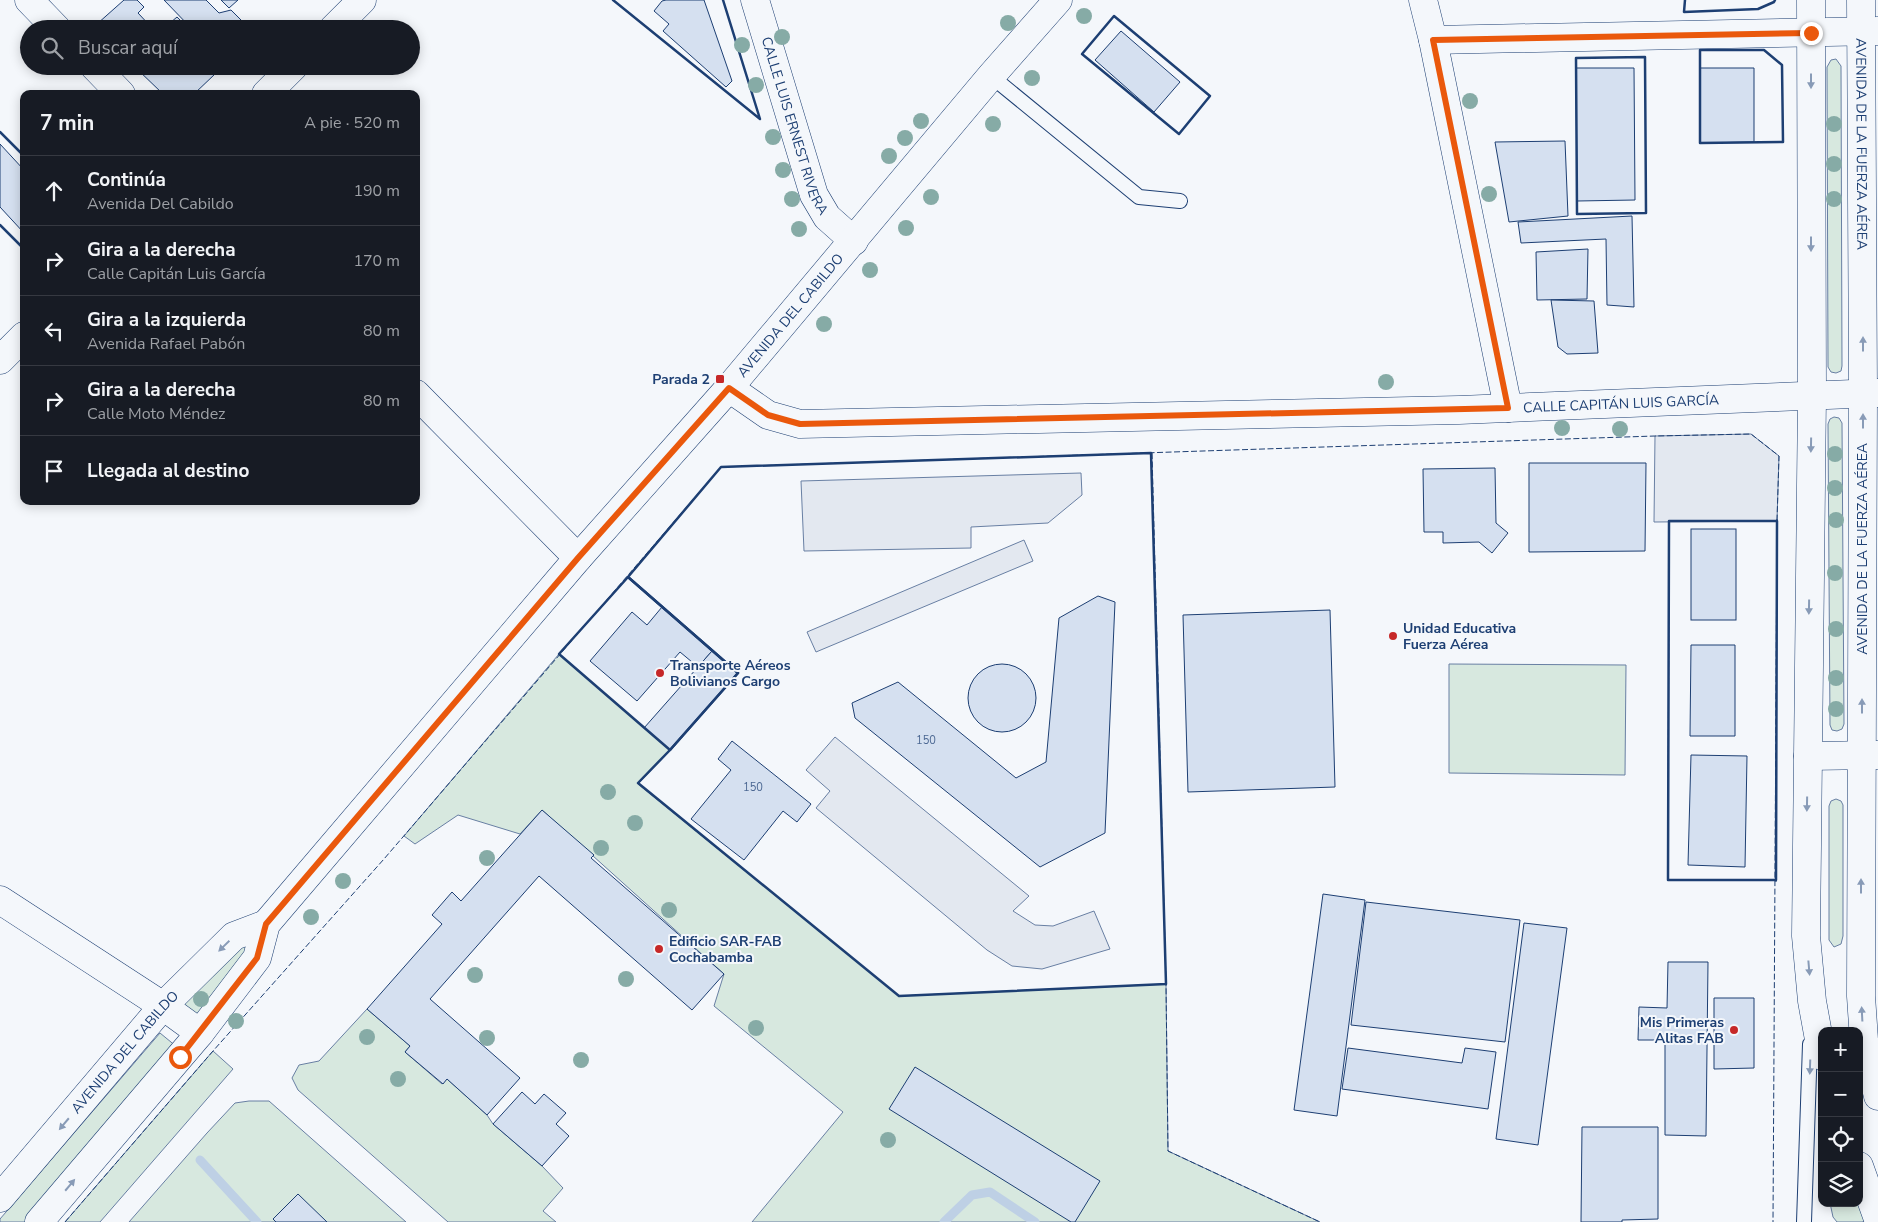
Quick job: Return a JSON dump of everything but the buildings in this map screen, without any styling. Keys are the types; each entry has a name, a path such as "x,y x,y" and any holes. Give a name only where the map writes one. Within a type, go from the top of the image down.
{"main road":[{"path":"29,0 48,20"},
{"path":"342,20 362,0"},
{"name":"CALLE LUIS ERNEST RIVERA","path":"755,0 814,196 827,217 854,241"},
{"name":"AVENIDA DEL CABILDO","path":"39,1222 200,1033 257,958 266,924 578,558 729,388 991,76 1058,0"},
{"path":"1423,0 1433,40 1508,408"},
{"path":"1811,0 1812,396 1806,936 1812,1001 1818,1034"},
{"name":"AVENIDA DE LA FUERZA AÉREA","path":"1862,0 1870,31 1870,755 1862,1005 1864,1040 1878,1096"},
{"path":"1433,40 1870,31"},
{"path":"103,75 117,90"},
{"path":"270,90 285,75"},
{"path":"0,360 20,340"},
{"name":"CALLE CAPITÁN LUIS GARCÍA","path":"729,388 768,415 800,424 1508,408 1870,393"},
{"path":"420,398 578,558"},
{"path":"1808,756 1870,755"},
{"path":"0,900 200,1033"},
{"name":"AVENIDA DEL CABILDO","path":"0,1198 162,1006 234,936 266,924"},
{"path":"1863,1177 1878,1219"}],"lane":[{"path":"991,76 1139,197 1180,202"},
{"path":"1804,1222 1812,1001"}],"shaded area":[{"path":"1836,59 1841,66 1842,366 1841,371 1836,373 1831,372 1828,367 1827,67 1831,60"},
{"path":"1834,417 1839,418 1842,423 1844,724 1842,729 1837,731 1832,730 1830,725 1828,424 1830,419"},
{"path":"1751,434 1779,456 1777,521 1654,522 1655,436"},
{"path":"1081,473 1082,495 1048,523 971,527 971,548 804,551 801,481"},
{"path":"1024,540 1033,561 816,652 807,632"},
{"path":"559,654 670,750 638,784 899,996 1166,984 1168,1151 1320,1222 752,1222 843,1112 714,1006 724,974 542,810 520,834 458,815 415,844 404,836"},
{"path":"1449,664 1626,665 1625,775 1449,773"},
{"path":"835,737 1029,896 1013,911 1035,925 1053,926 1094,911 1110,949 1042,969 1012,966 987,950 816,808 830,791 806,770"},
{"path":"1836,799 1841,801 1843,805 1843,936 1841,944 1834,947 1829,940 1829,806 1831,801"},
{"path":"248,944 248,952 199,1021 181,1008 242,945"},
{"path":"367,1009 410,1046 405,1052 442,1084 447,1079 487,1115 493,1124 542,1166 563,1188 543,1211 556,1222 448,1222 298,1090 292,1078 299,1065 319,1061"},
{"path":"160,1033 177,1047 26,1222 0,1222 0,1219"},
{"path":"213,1051 233,1069 100,1222 65,1222"},
{"path":"269,1101 406,1222 129,1222 235,1103"},
{"path":"1831,1207 1859,1207 1864,1220 1863,1222 1837,1222 1833,1217"}],"waterway":[{"path":"200,1160 257,1222"},
{"path":"944,1222 972,1195 990,1192 1035,1222"}],"fence":[{"path":"65,1222 213,1051 384,859 721,467 1751,434 1779,456 1773,1222"},
{"path":"1152,453 1166,984 1168,1151 1320,1222"},
{"path":"1776,882 1776,880 1668,880 1669,521 1777,521 1777,519"}],"wall":[{"path":"613,0 760,119 723,0"},
{"path":"1685,0 1684,12 1758,9 1775,0"},
{"path":"1114,16 1210,96 1179,134 1082,54 1114,16"},
{"path":"1700,50 1764,50 1782,65 1783,142 1700,143 1700,50"},
{"path":"1645,57 1646,213 1577,214 1576,58 1645,57"},
{"path":"0,132 20,152"},
{"path":"0,225 20,245"},
{"path":"1151,453 1166,984 899,996 638,783 738,673 628,577 721,467 1151,453"},
{"path":"1669,521 1777,521 1776,880 1668,880 1669,521"},
{"path":"628,577 738,673 670,750 559,654 628,577"}],"place":[{"name":"Parada 2","path":"720,379"},
{"name":"Unidad Educativa Fuerza Aérea","path":"1393,636"},
{"name":"Transporte Aéreos Bolivianos Cargo","path":"660,673"},
{"name":"Edificio SAR-FAB Cochabamba","path":"659,949"},
{"name":"Mis Primeras Alitas FAB","path":"1734,1030"}],"route":[{"path":"180,1057 257,958 266,924 578,558 729,388 768,415 800,424 1508,408 1433,40 1811,33"}]}
